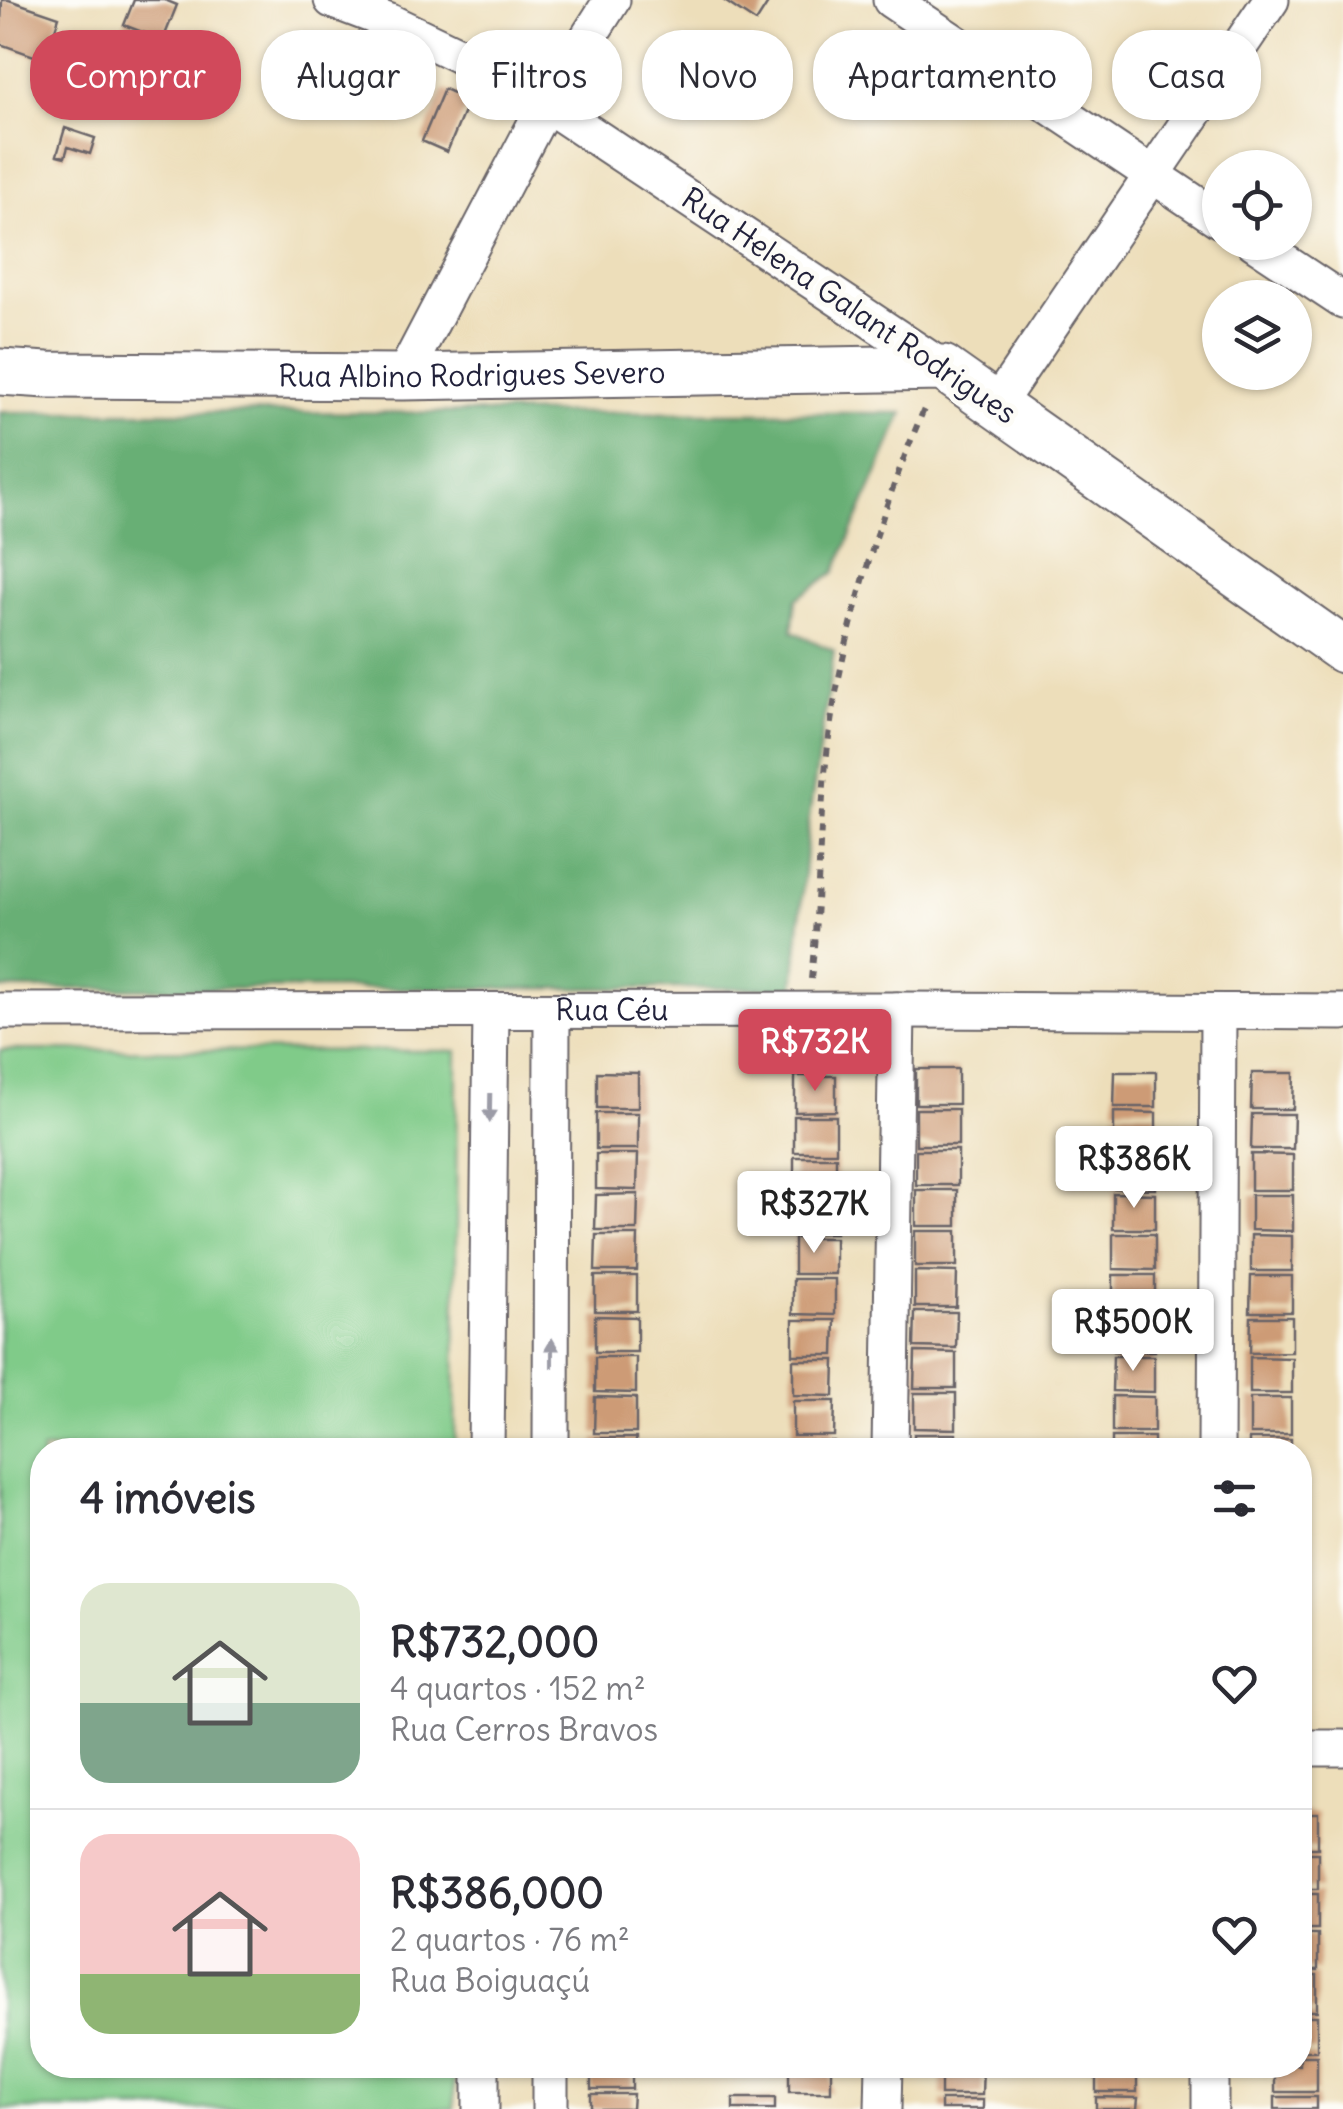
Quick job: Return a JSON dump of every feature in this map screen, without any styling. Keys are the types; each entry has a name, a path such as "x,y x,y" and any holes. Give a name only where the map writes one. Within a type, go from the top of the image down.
{"street":[{"name":"Rua Helena Galant Rodrigues","path":"332,0 456,54"},
{"path":"593,30 612,0"},
{"path":"890,0 1202,208"},
{"path":"997,404 1271,0"},
{"path":"403,377 538,120"},
{"name":"Rua Helena Galant Rodrigues","path":"570,120 997,404 1343,650"},
{"path":"1281,260 1343,301"},
{"name":"Rua Albino Rodrigues Severo","path":"0,372 403,377 943,368"},
{"path":"552,1010 552,1438"},
{"path":"890,1438 897,1010"},
{"name":"Rua Céu","path":"0,1011 1343,1012"},
{"path":"486,1438 490,1011"},
{"path":"1216,1438 1218,1012"},
{"path":"1312,1748 1343,1748"},
{"path":"481,2078 481,2109"},
{"path":"550,2078 550,2109"},
{"path":"883,2109 884,2078"},
{"path":"1210,2078 1210,2109"}],"path":[{"path":"808,1010 818,914 823,792 835,698 862,586 902,462 943,368"}],"green space":[{"path":"0,412 903,413 835,572 796,599 792,631 834,651 809,818 794,988 0,989"},
{"path":"0,1050 457,1051 455,1438 30,1438 30,2078 454,2078 454,2109 0,2109"}],"building":[{"path":"2,0 59,17 55,30 30,30 30,55 0,44"},
{"path":"134,0 165,0 177,5 167,30 137,30 124,25"},
{"path":"723,0 770,0 756,22"},
{"path":"444,89 456,94 456,120 461,120 447,152 422,141 431,120 436,120 436,108"},
{"path":"65,128 95,138 90,154 68,147 65,157 57,155"},
{"path":"916,1069 958,1069 958,1104 916,1104"},
{"path":"597,1072 638,1073 638,1108 597,1108"},
{"path":"1115,1072 1156,1072 1156,1107 1114,1107"},
{"path":"1252,1073 1294,1073 1293,1109 1251,1109"},
{"path":"795,1076 836,1076 836,1111 795,1112"},
{"path":"916,1109 958,1109 958,1145 916,1145"},
{"path":"1114,1112 1156,1113 1156,1148 1114,1148"},
{"path":"596,1113 638,1113 638,1149 596,1149"},
{"path":"1252,1114 1294,1114 1293,1149 1251,1149"},
{"path":"794,1116 836,1116 836,1152 794,1152"},
{"path":"916,1150 958,1150 958,1185 916,1185"},
{"path":"1114,1153 1156,1153 1155,1189 1114,1188"},
{"path":"596,1154 638,1154 637,1190 596,1189"},
{"path":"1251,1154 1293,1155 1293,1190 1251,1190"},
{"path":"794,1157 836,1157 836,1193 794,1193"},
{"path":"916,1190 957,1190 957,1226 916,1226"},
{"path":"1113,1193 1155,1194 1155,1229 1113,1229"},
{"path":"638,1194 637,1230 595,1230 596,1195"},
{"path":"1251,1195 1293,1195 1293,1231 1251,1230"},
{"path":"794,1198 836,1198 836,1233 794,1233"},
{"path":"915,1231 957,1231 957,1266 915,1266"},
{"path":"1113,1234 1155,1234 1155,1270 1113,1269"},
{"path":"596,1235 638,1235 637,1271 595,1271"},
{"path":"1251,1235 1292,1236 1292,1271 1251,1271"},
{"path":"794,1238 835,1238 835,1274 794,1274"},
{"path":"915,1271 957,1272 956,1307 915,1307"},
{"path":"1113,1275 1155,1275 1155,1310 1113,1310"},
{"path":"595,1276 637,1276 637,1311 595,1311"},
{"path":"1251,1276 1292,1276 1292,1312 1250,1312"},
{"path":"793,1279 835,1279 835,1315 793,1314"},
{"path":"915,1312 957,1312 956,1348 914,1347"},
{"path":"1113,1315 1155,1316 1155,1351 1113,1351"},
{"path":"595,1316 637,1317 637,1352 595,1352"},
{"path":"1251,1317 1292,1317 1292,1352 1250,1353"},
{"path":"793,1320 835,1320 834,1355 793,1355"},
{"path":"915,1352 956,1353 956,1388 914,1388"},
{"path":"1113,1356 1154,1356 1154,1392 1112,1391"},
{"path":"595,1357 636,1357 636,1393 595,1392"},
{"path":"1250,1357 1292,1358 1292,1393 1250,1393"},
{"path":"793,1360 835,1360 834,1396 793,1395"},
{"path":"914,1393 956,1393 956,1429 914,1428"},
{"path":"1112,1396 1154,1397 1154,1432 1112,1432"},
{"path":"595,1397 636,1398 636,1433 594,1433"},
{"path":"1250,1398 1291,1398 1291,1434 1250,1434"},
{"path":"793,1401 835,1401 834,1436 793,1436"},
{"path":"914,1434 956,1434 956,1438 914,1438"},
{"path":"1312,1813 1318,1813 1318,1848 1312,1848"},
{"path":"1312,1853 1318,1853 1318,1889 1312,1889"},
{"path":"1312,1894 1318,1894 1318,1929 1312,1929"},
{"path":"1312,1934 1318,1934 1318,1970 1312,1970"},
{"path":"1312,1975 1317,1975 1317,2011 1312,2011"},
{"path":"1312,2016 1317,2016 1317,2051 1312,2051"},
{"path":"1312,2056 1317,2056 1317,2092 1275,2092 1275,2078 1312,2078"},
{"path":"591,2078 632,2078 632,2089 591,2089"},
{"path":"789,2078 831,2078 831,2092 789,2092"},
{"path":"941,2078 983,2078 982,2095 941,2095"},
{"path":"1096,2078 1137,2078 1137,2092 1096,2092"},
{"path":"591,2094 633,2094 632,2109 591,2109"},
{"path":"1096,2097 1138,2098 1137,2109 1096,2109"},
{"path":"1275,2097 1317,2097 1317,2109 1275,2109"},
{"path":"733,2098 775,2098 775,2109 733,2109"},
{"path":"941,2100 983,2100 983,2109 941,2109"}]}
